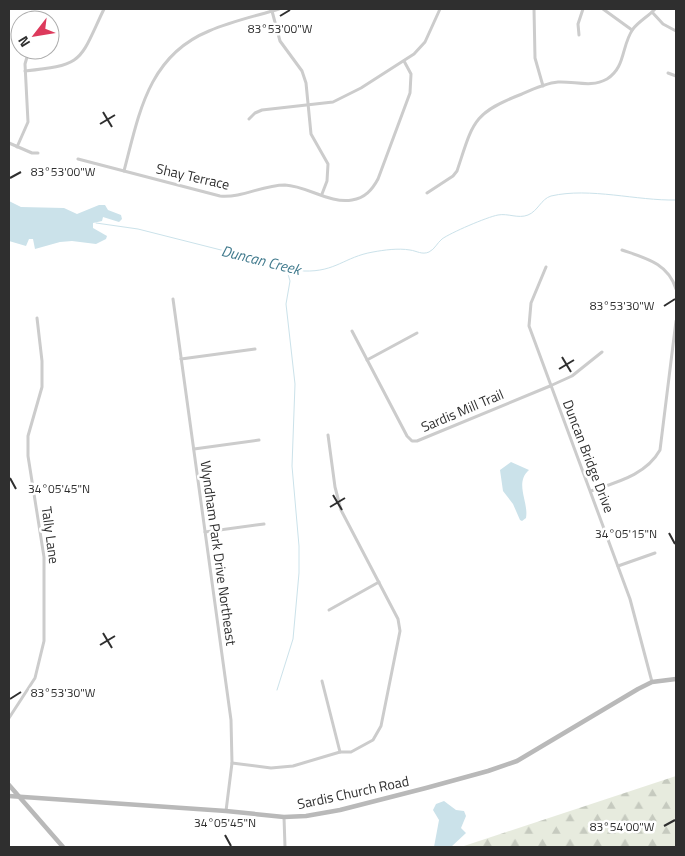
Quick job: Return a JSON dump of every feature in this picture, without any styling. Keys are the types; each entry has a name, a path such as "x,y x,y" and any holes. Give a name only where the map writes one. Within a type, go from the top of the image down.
{"street":[{"path":"25,71 63,66 78,58 84,50 104,9"},
{"path":"124,171 148,88 165,62 196,37 279,9"},
{"path":"249,119 255,112 262,110 309,106 345,97 404,62 425,42 440,9"},
{"path":"534,9 535,58 543,86"},
{"path":"579,35 578,24 583,9"},
{"path":"603,9 632,30"},
{"path":"427,193 453,176 457,171 471,132 482,115 500,102 558,82 590,84 609,78 622,62 625,46 632,30 654,10 663,24 676,30"},
{"path":"272,11 280,41 302,71 313,140 328,164 327,181 322,194"},
{"path":"17,147 28,122 25,71 27,60"},
{"name":"Shay Terrace","path":"78,159 220,196 242,196 275,186 286,185 303,187 322,194 351,200 360,198 374,187 410,92 411,74 404,62"},
{"path":"668,73 676,76"},
{"path":"9,143 38,153"},
{"path":"622,250 661,264 670,275 676,289"},
{"name":"Duncan Bridge Drive","path":"546,266 532,303 529,326 630,599 652,682"},
{"name":"Wyndham Park Drive Northeast","path":"173,299 231,720 232,763 226,811"},
{"name":"Tally Lane","path":"9,718 35,678 44,641 44,557 28,456 28,436 42,387 42,361 37,318"},
{"path":"591,492 637,473 654,459 660,450 676,321"},
{"name":"Sardis Mill Trail","path":"352,332 407,436 412,441 422,440 572,376 602,352"},
{"path":"367,360 418,333"},
{"path":"181,359 255,349"},
{"path":"232,763 271,768 294,766 340,752 351,752 373,740 381,726 400,631 398,619 342,510 335,487 328,435"},
{"path":"194,449 258,440"},
{"path":"204,532 264,524"},
{"path":"618,566 655,553"},
{"path":"329,610 379,582"},
{"name":"Sardis Church Road","path":"9,796 226,811 284,817 340,810 496,768 528,756 638,689 652,682 676,679"},
{"path":"322,681 340,752"},
{"path":"9,785 63,847"},
{"path":"284,817 285,847"}],"green space":[{"path":"676,776 676,847 461,847"}],"water":[{"path":"9,201 21,207 64,208 77,214 99,205 105,205 108,210 121,215 122,219 119,222 103,217 102,221 93,223 93,228 107,236 106,239 96,244 72,241 60,242 35,249 33,239 29,239 26,246 9,241"},
{"path":"511,462 529,470 525,475 522,487 526,518 522,521 503,491 500,470"},
{"path":"444,801 456,810 464,811 466,816 461,828 466,833 451,847 434,847 439,820 433,810 436,804"}],"waterway":[{"name":"Duncan Creek","path":"96,223 138,229 304,271 315,271 377,251 401,249 426,253 446,236 493,216 528,215 551,196 582,193 676,200"},
{"path":"277,690 293,639 299,573 299,546 292,466 295,384 286,304 290,281 286,267"}]}
